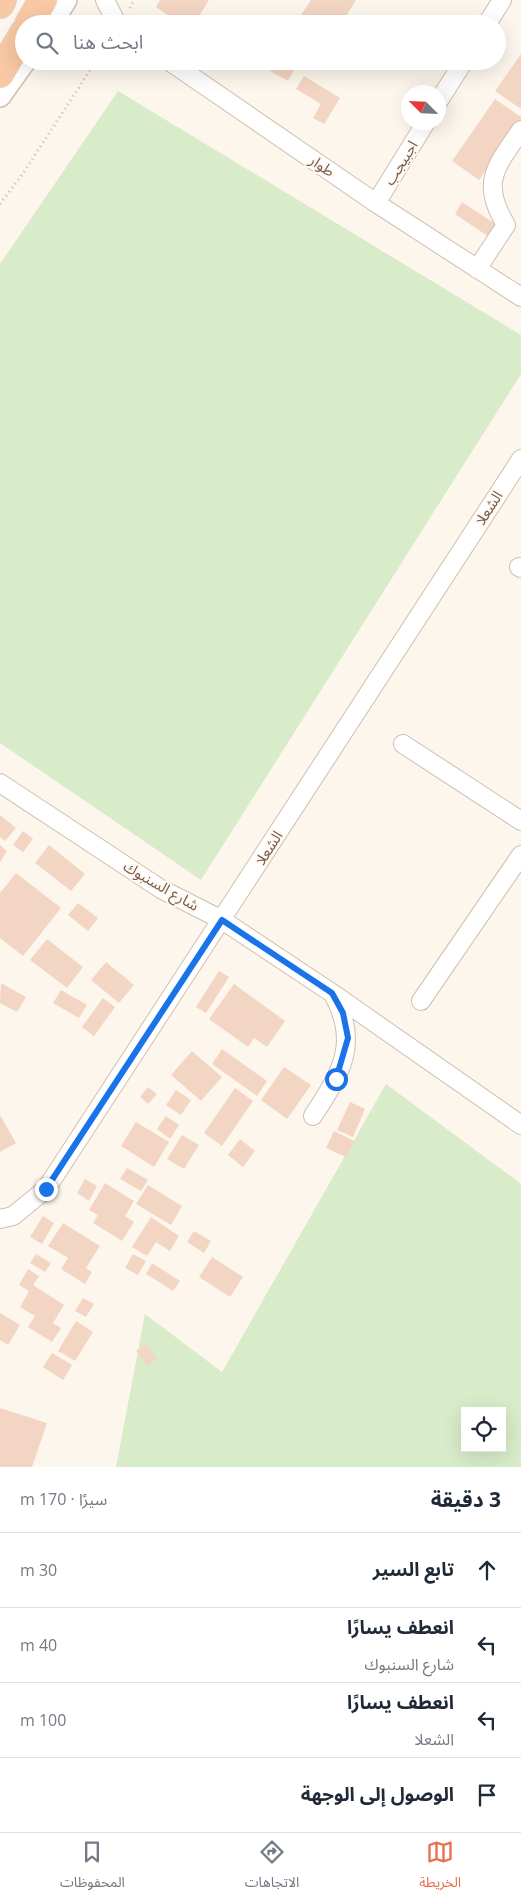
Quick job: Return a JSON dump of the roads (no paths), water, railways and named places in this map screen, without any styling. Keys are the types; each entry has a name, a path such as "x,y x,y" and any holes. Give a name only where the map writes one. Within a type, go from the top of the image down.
{"highway":[{"path":"0,4 2,0"},
{"path":"34,15 43,0"},
{"path":"0,74 15,48"}],"street":[{"path":"56,15 66,0"},
{"path":"105,0 112,15"},
{"path":"493,15 502,0"},
{"path":"0,96 19,70"},
{"name":"طوار","path":"182,70 376,203 521,297"},
{"path":"446,89 458,70"},
{"name":"اجبيجب","path":"376,203 421,130"},
{"path":"477,269 514,224 498,212 493,196 492,182 498,164 521,130"},
{"name":"الشعلا","path":"0,1219 13,1216 46,1189 521,459"},
{"path":"402,744 521,820"},
{"name":"شارع السنبوك","path":"0,782 161,889 222,920 332,993 521,1125"},
{"path":"421,1001 521,856"},
{"path":"314,1116 336,1079 348,1038 343,1013 332,993"}]}
